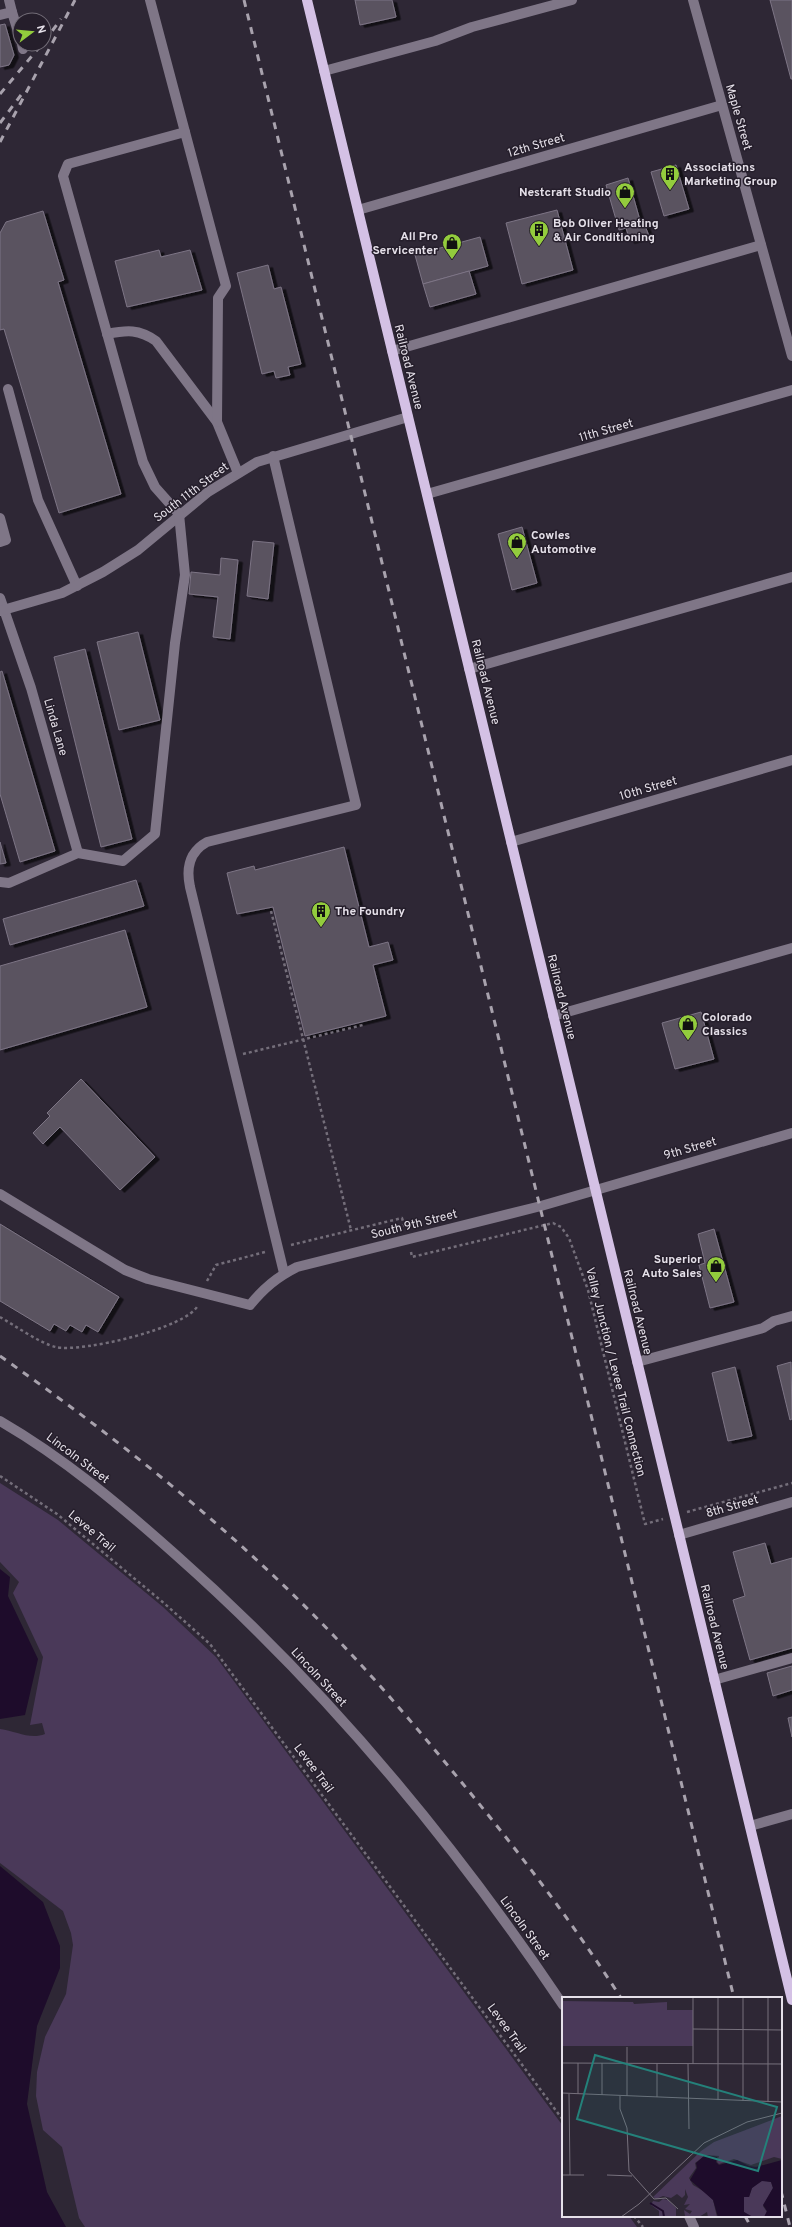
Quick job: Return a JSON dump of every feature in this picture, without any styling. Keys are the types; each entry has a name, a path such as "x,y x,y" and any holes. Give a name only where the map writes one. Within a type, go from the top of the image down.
{"main road":[{"name":"Railroad Avenue","path":"307,0 714,1680 789,1975 792,2000"}],"street":[{"path":"0,15 12,12 9,0"},
{"path":"150,0 226,286 218,298 217,422"},
{"path":"324,71 435,41 472,27 572,0"},
{"name":"Maple Street","path":"693,0 792,356"},
{"name":"12th Street","path":"358,210 722,106"},
{"path":"0,882 9,883 78,853 124,861 155,834 175,643 185,575 179,514 155,487 148,476 63,176 64,169 68,164 77,160 185,132"},
{"path":"392,351 761,245"},
{"path":"107,334 133,331 145,333 156,341 217,422 238,473"},
{"path":"8,389 38,500 77,586"},
{"name":"11th Street","path":"427,494 792,390"},
{"name":"South 11th Street","path":"2,611 42,600 77,586 104,572 138,550 179,514 238,473 257,462 408,417"},
{"path":"273,456 356,805 207,842 198,847 191,856 188,868 190,887 284,1273"},
{"path":"0,518 6,540 0,542"},
{"path":"469,669 792,577"},
{"name":"Linda Lane","path":"0,598 2,611 31,688 78,853"},
{"name":"10th Street","path":"511,842 792,760"},
{"path":"553,1016 792,948"},
{"name":"9th Street","path":"595,1189 792,1133"},
{"name":"South 9th Street","path":"203,1293 250,1305 264,1288 284,1273 297,1267 541,1206 595,1189"},
{"path":"0,1194 125,1270 148,1279 203,1293"},
{"path":"637,1362 763,1328 774,1321 792,1316"},
{"name":"Lincoln Street","path":"0,1421 61,1459 140,1523 223,1596 300,1674 377,1759 428,1821 522,1944 562,2004"},
{"name":"8th Street","path":"679,1535 792,1502"},
{"path":"714,1680 792,1658"},
{"path":"750,1826 792,1814"},
{"path":"689,2217 694,2227"}],"path":[{"path":"271,911 351,1230"},
{"path":"231,1056 363,1025"},
{"name":"Valley Junction / Levee Trail Connection","path":"0,1317 56,1347 88,1348 131,1338 179,1320 196,1311 210,1273 216,1266 278,1248 402,1218 412,1257 553,1223 561,1227 569,1238 588,1290 645,1524"},
{"name":"Levee Trail","path":"0,1476 57,1514 165,1604 210,1644 562,2119"},
{"path":"702,1508 792,1483"},
{"path":"635,2217 642,2227"}],"shaded area":[{"path":"0,1483 58,1520 163,1607 216,1657 562,2125 562,2217 630,2217 637,2227 85,2227 79,2218 62,2147 43,2130 36,2096 37,2072 45,2037 66,1994 73,1945 71,1933 63,1911 0,1863 0,1729 28,1736 39,1736 45,1734 42,1723 30,1725 43,1657 13,1593 19,1582 0,1562"},
{"path":"0,1569 10,1577 8,1596 38,1659 25,1715 0,1719"},
{"path":"0,1866 43,1902 60,1946 60,1968 37,2026 27,2104 47,2192 66,2227 0,2227"}],"building":[{"path":"355,0 392,0 396,17 360,25"},
{"path":"770,0 792,0 792,79 791,79"},
{"path":"5,24 14,55 9,65 0,67 0,25"},
{"name":"Associations Marketing Group","path":"676,165 689,209 664,216 651,172"},
{"name":"Nestcraft Studio","path":"628,178 641,224 644,223 649,236 630,241 626,228 619,230 606,185"},
{"name":"Bob Oliver Heating & Air Conditioning","path":"557,210 573,270 522,284 506,223"},
{"path":"43,211 64,280 58,282 121,494 59,513 4,329 0,330 0,233 6,222"},
{"name":"All Pro Servicenter","path":"480,237 488,266 423,284 415,255"},
{"path":"159,250 161,257 190,250 202,290 127,307 115,261"},
{"path":"268,265 274,289 281,287 301,364 288,367 290,375 276,378 274,371 262,374 237,273"},
{"path":"469,271 476,294 430,307 423,284"},
{"name":"Cowles Automotive","path":"522,527 537,583 512,590 498,534"},
{"path":"253,541 274,543 268,599 247,596"},
{"path":"221,558 238,560 230,639 213,637 218,597 189,594 191,572 220,575"},
{"path":"138,632 160,720 119,730 97,642"},
{"path":"85,649 132,839 101,847 54,657"},
{"path":"2,671 55,851 20,862 0,794 0,672"},
{"path":"0,842 6,863 0,864"},
{"name":"The Foundry","path":"344,847 369,947 388,942 393,960 373,965 386,1016 305,1036 273,907 237,914 227,873 254,866 255,870"},
{"path":"136,880 144,906 10,945 3,919"},
{"path":"125,930 147,1007 0,1050 0,966"},
{"name":"Colorado Classics","path":"701,1012 714,1059 675,1069 662,1023"},
{"path":"81,1079 155,1157 120,1190 60,1127 43,1144 33,1133 50,1116 47,1113"},
{"path":"0,1224 119,1297 98,1332 86,1325 82,1332 70,1325 66,1331 54,1324 50,1331 0,1301"},
{"name":"Superior Auto Sales","path":"714,1229 734,1302 710,1308 699,1265 705,1263 698,1234"},
{"path":"791,1362 792,1419 790,1420 777,1366"},
{"path":"735,1367 752,1436 728,1441 712,1373"},
{"path":"765,1543 771,1564 792,1558 792,1648 750,1660 733,1600 745,1596 733,1552"},
{"path":"792,1666 792,1690 773,1696 767,1673"},
{"path":"792,1717 792,1737 788,1718"}],"railway":[{"path":"0,142 75,0"},
{"path":"244,0 734,1997"},
{"path":"52,31 61,19"},
{"path":"0,94 35,52"},
{"path":"0,123 21,95"},
{"path":"0,1356 89,1420 175,1488 257,1560 335,1637 416,1728 505,1836 565,1915 620,1997"},
{"path":"782,2195 790,2227"},
{"path":"746,2217 751,2227"}],"place":[{"name":"Associations Marketing Group","path":"670,191"},
{"name":"Nestcraft Studio","path":"625,209"},
{"name":"Bob Oliver Heating & Air Conditioning","path":"539,247"},
{"name":"All Pro Servicenter","path":"452,260"},
{"name":"Cowles Automotive","path":"517,559"},
{"name":"The Foundry","path":"321,928"},
{"name":"Colorado Classics","path":"688,1041"},
{"name":"Superior Auto Sales","path":"716,1283"}]}
